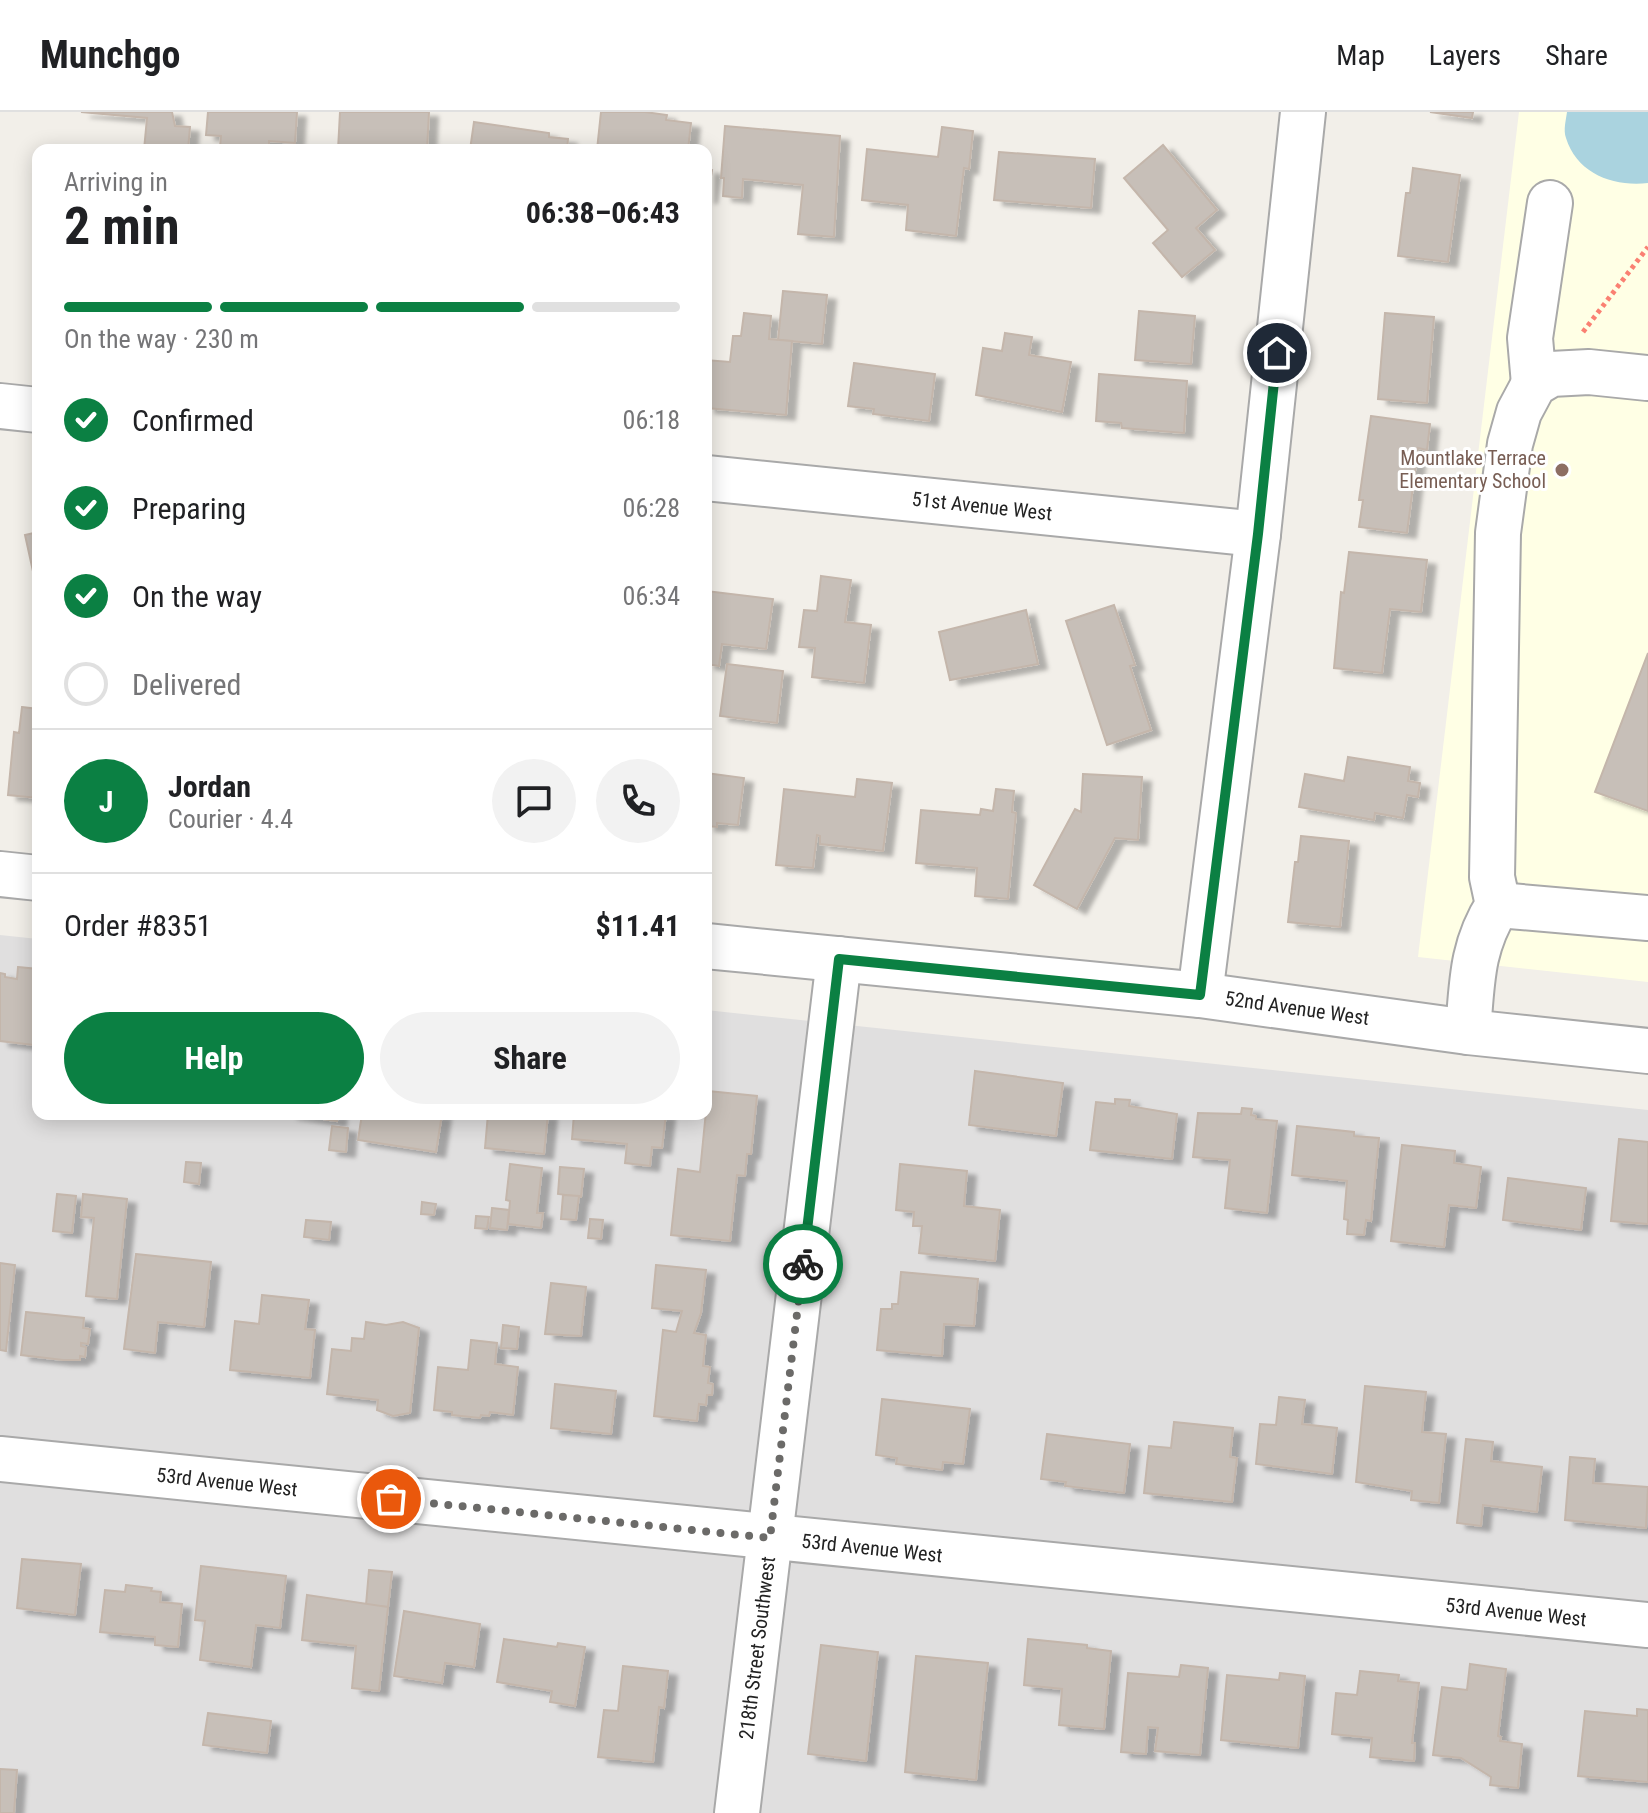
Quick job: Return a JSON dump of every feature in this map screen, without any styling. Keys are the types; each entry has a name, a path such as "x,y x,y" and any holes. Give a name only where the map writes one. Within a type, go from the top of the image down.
{"street":[{"path":"1200,995 1258,534 1303,112"},
{"path":"1542,379 1530,338 1550,203"},
{"path":"1468,1032 1477,951 1483,927 1498,905 1492,877 1498,533 1510,444 1519,412 1542,379 1589,372 1647,378"},
{"path":"0,406 32,409"},
{"name":"51st Avenue West","path":"712,479 1258,534"},
{"path":"0,874 32,877"},
{"path":"1498,905 1648,918"},
{"name":"52nd Avenue West","path":"712,947 1200,995 1468,1032 1648,1051"},
{"name":"218th Street Southwest","path":"737,1813 839,959"},
{"name":"53rd Avenue West","path":"0,1459 1648,1625"}],"path":[{"path":"1542,379 1648,247"}],"shaded area":[{"name":"Mountlake Terrace Elementary School","path":"1519,112 1648,112 1648,982 1418,957"},
{"path":"0,935 32,938 32,1120 712,1120 712,1011 1648,1110 1648,1813 0,1813"}],"water":[{"path":"1567,112 1648,112 1648,183 1622,183 1598,176 1588,169 1571,150 1566,138"}],"building":[{"path":"81,112 172,112 175,126 190,127 189,144 145,144 147,118"},
{"path":"208,112 297,112 295,143 220,144 221,136 206,135"},
{"path":"340,112 429,112 427,144 338,144"},
{"path":"601,112 645,112 667,115 666,120 691,123 689,144 598,144"},
{"path":"1430,112 1473,112 1472,118"},
{"path":"474,122 549,133 549,137 568,139 568,144 471,144"},
{"path":"725,126 840,136 834,237 798,234 803,185 743,179 742,198 723,196 724,178 721,178"},
{"path":"942,127 973,131 969,169 964,168 956,236 906,230 908,205 862,200 867,149 938,157"},
{"path":"1163,145 1217,210 1196,228 1215,250 1182,277 1153,243 1168,230 1124,178"},
{"path":"999,152 1095,159 1091,208 994,200"},
{"path":"1413,168 1460,175 1448,262 1398,256 1406,193 1410,193"},
{"path":"783,291 827,295 822,344 778,340"},
{"path":"1139,311 1195,316 1191,364 1135,360"},
{"path":"744,313 771,316 769,339 792,341 786,415 712,409 712,360 730,362 733,336 741,336"},
{"path":"1385,313 1434,317 1427,403 1378,399"},
{"path":"1005,333 1032,337 1029,355 1071,362 1062,412 976,395 983,348 1002,351"},
{"path":"854,363 935,374 929,421 873,414 874,409 848,406"},
{"path":"1099,374 1187,381 1184,433 1122,428 1121,423 1096,421"},
{"path":"1371,416 1430,424 1427,450 1418,448 1407,533 1359,527 1363,500 1359,500"},
{"path":"32,533 32,567 25,535"},
{"path":"1349,552 1427,560 1421,612 1390,609 1382,673 1334,668 1341,592 1344,593"},
{"path":"821,576 851,580 845,622 871,625 864,683 812,677 815,648 799,647 804,610 817,611"},
{"path":"712,592 773,599 766,649 722,644 719,666 712,665"},
{"path":"1114,605 1135,665 1130,666 1151,730 1107,745 1066,621"},
{"path":"1026,610 1038,664 950,680 939,632"},
{"path":"1648,653 1648,811 1595,792"},
{"path":"727,664 783,671 777,723 720,716"},
{"path":"22,707 32,708 32,797 8,795 14,732 19,733"},
{"path":"1348,757 1410,767 1408,781 1420,783 1418,797 1407,795 1403,818 1375,813 1374,820 1299,807 1305,774 1344,781"},
{"path":"712,774 744,778 738,825 717,823 717,827 712,827"},
{"path":"1083,774 1142,777 1138,840 1115,838 1077,909 1034,885 1075,809 1081,812"},
{"path":"857,779 892,783 883,851 820,844 820,836 817,835 813,868 776,865 784,789 855,797"},
{"path":"996,789 1014,791 1012,812 1016,813 1008,899 975,896 977,868 916,863 921,810 980,815 981,809 993,811"},
{"path":"1301,836 1349,841 1340,927 1288,922"},
{"path":"18,967 32,968 32,1045 0,1041 0,973 17,979"},
{"path":"975,1071 1063,1083 1056,1136 969,1125"},
{"path":"712,1091 757,1096 751,1154 747,1154 745,1176 737,1175 730,1241 671,1235 678,1169 700,1172 705,1120 712,1120"},
{"path":"1115,1099 1130,1100 1129,1106 1177,1114 1172,1159 1090,1150 1096,1102 1115,1104"},
{"path":"1242,1108 1252,1109 1251,1115 1256,1119 1277,1121 1267,1213 1225,1208 1230,1160 1193,1157 1198,1113 1241,1114"},
{"path":"361,1120 441,1120 436,1152 358,1140"},
{"path":"487,1120 547,1120 544,1154 485,1148"},
{"path":"574,1120 665,1120 662,1148 652,1147 650,1166 625,1163 627,1144 572,1139"},
{"path":"332,1126 348,1128 346,1152 329,1150"},
{"path":"1297,1126 1379,1138 1371,1221 1366,1220 1364,1235 1347,1234 1348,1220 1344,1219 1347,1181 1292,1175"},
{"path":"1619,1139 1648,1142 1648,1224 1611,1221"},
{"path":"1402,1145 1455,1151 1454,1163 1481,1167 1476,1208 1449,1205 1444,1247 1391,1241"},
{"path":"186,1162 201,1163 199,1184 184,1182"},
{"path":"510,1164 542,1168 537,1213 543,1213 541,1228 508,1224 510,1201 506,1200"},
{"path":"900,1164 967,1171 964,1206 1000,1210 995,1261 919,1253 922,1226 913,1226 914,1212 896,1210"},
{"path":"560,1167 584,1169 581,1197 558,1194"},
{"path":"1508,1178 1586,1188 1581,1230 1503,1220"},
{"path":"57,1194 76,1196 72,1233 53,1231"},
{"path":"83,1194 127,1199 117,1299 86,1296 94,1218 81,1217"},
{"path":"563,1195 579,1196 576,1220 561,1219"},
{"path":"422,1202 436,1204 434,1215 421,1214"},
{"path":"492,1208 509,1210 507,1230 490,1228"},
{"path":"476,1216 489,1217 487,1229 475,1228"},
{"path":"590,1219 603,1220 601,1239 588,1238"},
{"path":"306,1220 331,1222 329,1240 304,1237"},
{"path":"136,1254 211,1262 204,1327 158,1322 155,1353 124,1349"},
{"path":"0,1263 15,1265 6,1351 0,1350"},
{"path":"656,1265 706,1270 701,1313 694,1333 706,1335 703,1366 710,1367 708,1383 713,1384 712,1395 707,1395 706,1405 699,1404 697,1421 654,1416 663,1330 676,1332 682,1311 652,1308"},
{"path":"901,1272 978,1279 974,1326 944,1324 942,1356 877,1350 881,1309 892,1309 892,1304 898,1304"},
{"path":"551,1283 586,1287 581,1336 545,1334"},
{"path":"262,1295 309,1300 305,1329 315,1330 310,1378 230,1370 235,1321 259,1324"},
{"path":"26,1312 84,1318 83,1328 90,1329 88,1344 81,1343 86,1347 85,1357 63,1360 21,1355"},
{"path":"366,1322 386,1325 403,1322 419,1328 410,1413 393,1416 377,1410 378,1400 327,1394 332,1349 351,1351 352,1338 364,1339"},
{"path":"503,1325 519,1327 517,1349 501,1348"},
{"path":"471,1340 497,1343 495,1364 518,1367 513,1415 490,1412 489,1416 481,1415 480,1418 434,1410 438,1367 468,1370"},
{"path":"555,1384 616,1391 611,1434 551,1428"},
{"path":"1365,1386 1426,1392 1422,1432 1446,1434 1439,1503 1411,1500 1412,1491 1356,1482"},
{"path":"1279,1397 1305,1400 1302,1424 1337,1428 1332,1474 1256,1464 1260,1424 1276,1425"},
{"path":"882,1399 970,1409 963,1464 943,1462 942,1470 896,1464 897,1458 876,1455"},
{"path":"1174,1422 1233,1428 1230,1457 1237,1458 1232,1502 1144,1493 1149,1446 1171,1448"},
{"path":"1047,1434 1130,1444 1124,1493 1065,1486 1066,1482 1041,1479"},
{"path":"1466,1439 1493,1442 1491,1461 1542,1467 1537,1512 1483,1505 1481,1526 1457,1523"},
{"path":"1570,1457 1595,1459 1593,1483 1648,1487 1646,1528 1565,1520"},
{"path":"22,1559 81,1564 75,1615 17,1608"},
{"path":"201,1566 286,1576 280,1628 256,1625 251,1667 200,1660 205,1621 195,1620"},
{"path":"369,1570 392,1572 388,1607 366,1605"},
{"path":"126,1585 152,1588 151,1591 161,1592 160,1602 182,1604 178,1647 155,1645 155,1637 100,1632 105,1590 125,1592"},
{"path":"307,1595 388,1607 379,1691 352,1688 356,1646 302,1640"},
{"path":"404,1611 480,1624 474,1667 445,1663 442,1683 394,1676"},
{"path":"504,1639 557,1647 558,1643 585,1647 575,1706 550,1702 552,1691 497,1682"},
{"path":"1028,1639 1087,1645 1087,1648 1111,1651 1104,1729 1059,1725 1062,1689 1024,1685"},
{"path":"821,1645 878,1652 866,1761 808,1754"},
{"path":"916,1656 988,1663 976,1780 905,1772"},
{"path":"1470,1664 1506,1669 1498,1736 1501,1737 1500,1741 1522,1744 1518,1788 1490,1785 1491,1777 1461,1758 1433,1755 1442,1687 1467,1690"},
{"path":"1181,1665 1208,1668 1200,1755 1155,1751 1158,1728 1148,1727 1146,1754 1121,1752 1128,1673 1179,1677"},
{"path":"623,1666 668,1671 664,1708 659,1707 653,1762 598,1757 604,1710 618,1711"},
{"path":"1360,1671 1399,1675 1398,1681 1419,1683 1412,1743 1415,1743 1414,1761 1370,1757 1372,1738 1332,1734 1336,1693 1357,1695"},
{"path":"1280,1673 1305,1676 1298,1748 1221,1740 1227,1675 1279,1680"},
{"path":"1637,1709 1648,1710 1648,1782 1578,1776 1585,1711 1637,1716"},
{"path":"208,1713 271,1721 267,1753 203,1745"},
{"path":"0,1769 17,1770 14,1813 0,1813"}],"way so far":[{"path":"391,1499 770,1538 803,1264"}],"place":[{"name":"Mountlake Terrace Elementary School","path":"1562,470"}],"route":[{"path":"803,1264 839,959 1200,995 1258,534 1277,353"}]}
